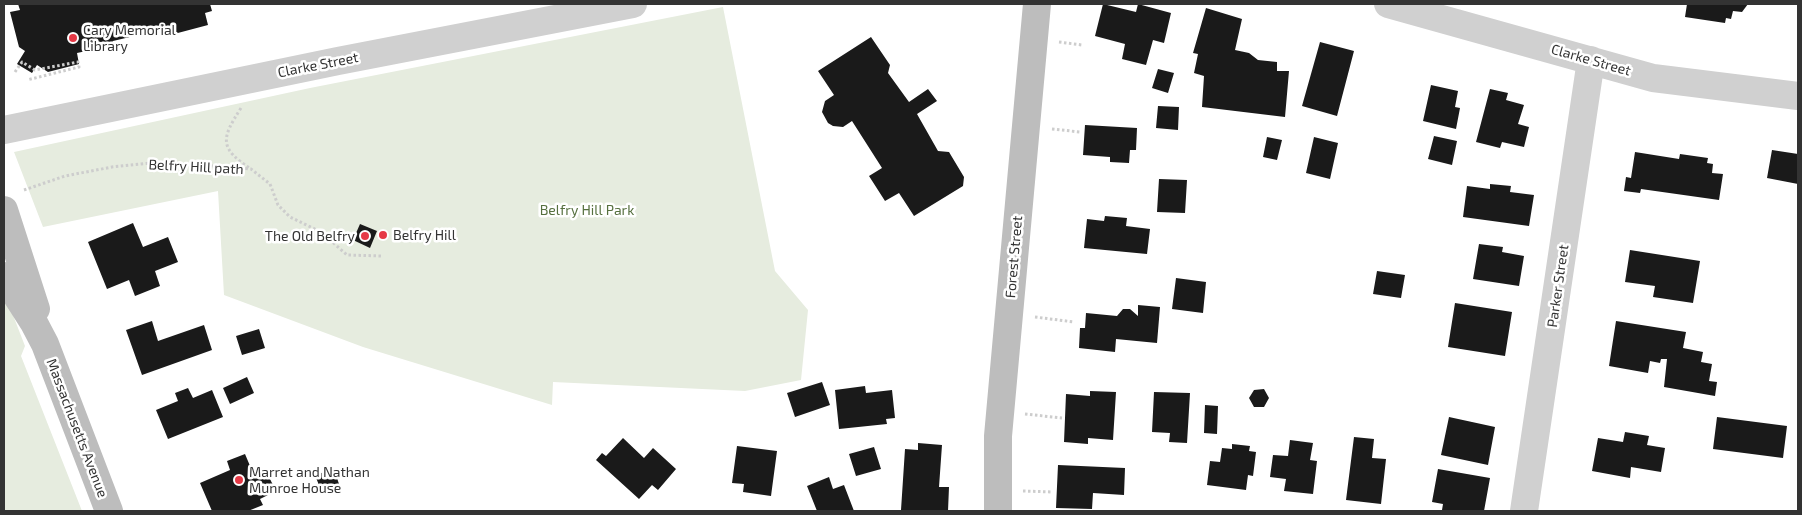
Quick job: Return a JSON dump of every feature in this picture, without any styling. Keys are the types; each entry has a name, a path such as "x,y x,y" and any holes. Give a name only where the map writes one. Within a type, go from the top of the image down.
{"street":[{"name":"Clarke Street","path":"4,130 263,76 633,4"},
{"name":"Forest Street","path":"998,511 998,436 1037,4"},
{"name":"Clarke Street","path":"1388,4 1653,78 1798,96"},
{"name":"Parker Street","path":"1524,511 1590,60"},
{"path":"4,210 29,283 45,344"},
{"path":"4,276 45,344"},
{"name":"Massachusetts Avenue","path":"45,344 109,511"}],"path":[{"path":"1051,41 1082,45"},
{"path":"16,72 22,62 35,70 78,62 79,67 27,80"},
{"name":"Belfry Hill path","path":"263,76 228,129 226,143 234,157 270,184 278,205 290,217 321,232 347,255 382,256"},
{"path":"1044,128 1080,132"},
{"name":"Belfry Hill path","path":"24,190 65,176 112,166 160,162 251,169"},
{"path":"1030,316 1074,322"},
{"path":"1022,414 1062,418"},
{"path":"1020,491 1053,492"}],"green space":[{"name":"Belfry Hill Park","path":"723,7 775,271 808,310 801,380 745,391 553,382 552,405 363,347 224,295 218,191 43,227 14,152 310,88"},
{"path":"4,292 25,346 21,356 82,511 4,511"}],"building":[{"name":"Cary Memorial Library","path":"18,4 210,4 212,11 205,13 208,25 174,34 172,27 113,41 110,46 77,53 79,64 48,72 37,65 32,73 17,64 25,51 19,47 10,12 20,10"},
{"path":"1103,4 1136,12 1138,4 1171,13 1164,43 1153,40 1146,65 1122,59 1125,44 1095,36"},
{"path":"1687,4 1748,4 1742,12 1733,11 1731,19 1726,18 1725,23 1685,17"},
{"path":"1206,8 1242,19 1235,50 1249,53 1258,60 1277,62 1277,71 1289,71 1285,117 1202,107 1204,76 1194,73 1198,54 1193,53"},
{"path":"871,37 890,65 888,73 909,102 928,89 937,101 917,114 938,151 949,152 964,177 963,186 914,216 899,193 885,201 869,176 882,168 852,121 843,127 833,126 828,123 822,112 825,101 834,95 818,71"},
{"path":"1320,42 1354,51 1337,116 1302,106"},
{"path":"1158,69 1174,73 1168,93 1152,88"},
{"path":"1431,85 1458,91 1455,107 1460,108 1456,129 1423,121"},
{"path":"1490,89 1508,93 1506,100 1524,105 1518,124 1529,127 1524,147 1502,142 1500,148 1476,142"},
{"path":"1158,106 1179,107 1178,130 1156,128"},
{"path":"1085,125 1137,128 1136,150 1130,150 1129,163 1110,162 1110,157 1083,155"},
{"path":"1434,136 1457,141 1452,165 1428,159"},
{"path":"1267,137 1282,140 1277,160 1263,157"},
{"path":"1314,137 1338,143 1330,179 1306,173"},
{"path":"1772,150 1798,154 1798,184 1767,178"},
{"path":"1635,152 1679,159 1680,154 1708,158 1707,163 1713,164 1712,173 1723,174 1719,200 1641,189 1640,193 1624,191 1626,177 1631,178"},
{"path":"1159,179 1187,180 1185,213 1157,212"},
{"path":"1490,184 1511,186 1510,192 1534,195 1529,226 1463,217 1467,186 1490,189"},
{"path":"1105,216 1127,218 1126,226 1150,229 1147,254 1084,248 1087,219 1104,221"},
{"path":"133,223 143,247 168,237 178,262 155,271 160,286 135,296 129,280 107,289 88,242"},
{"name":"The Old Belfry","path":"360,224 377,231 370,248 353,240"},
{"path":"1479,244 1503,247 1502,252 1524,256 1519,286 1473,279"},
{"path":"1630,250 1700,261 1693,303 1653,297 1655,286 1625,282"},
{"path":"1377,271 1405,275 1401,298 1373,294"},
{"path":"1176,278 1206,282 1203,313 1172,309"},
{"path":"1455,303 1512,312 1505,356 1448,347"},
{"path":"1138,305 1160,307 1157,343 1116,339 1115,352 1079,348 1080,328 1085,328 1086,313 1117,316 1123,309 1130,309 1138,316"},
{"path":"152,321 158,341 204,325 212,350 142,375 126,330"},
{"path":"1616,321 1686,332 1683,348 1703,352 1701,362 1712,364 1709,381 1717,382 1715,396 1664,387 1667,359 1661,359 1660,363 1650,361 1648,373 1609,366"},
{"path":"259,329 265,348 242,355 236,336"},
{"path":"247,377 254,393 230,404 223,388"},
{"path":"822,382 830,405 795,417 787,393"},
{"path":"865,386 866,393 892,390 895,418 886,419 887,424 839,429 835,390"},
{"path":"188,388 193,398 212,390 223,417 168,439 156,410 178,401 175,393"},
{"path":"1264,389 1269,398 1264,407 1254,407 1249,398 1254,390"},
{"path":"1090,391 1116,392 1113,440 1088,438 1088,444 1064,442 1066,394 1090,396"},
{"path":"1154,392 1190,393 1187,443 1169,442 1170,433 1152,432"},
{"path":"1205,405 1218,406 1217,434 1204,433"},
{"path":"1449,417 1495,427 1488,465 1441,455"},
{"path":"1717,417 1787,426 1783,458 1713,449"},
{"path":"1625,432 1649,436 1647,445 1665,448 1661,472 1631,467 1630,478 1592,471 1598,438 1623,442"},
{"path":"1354,437 1374,439 1372,458 1386,459 1381,504 1346,500"},
{"path":"623,438 644,458 653,448 676,469 658,490 652,485 639,499 596,460 602,453 606,456"},
{"path":"1290,440 1313,443 1310,460 1317,461 1313,494 1284,491 1286,479 1270,477 1273,455 1288,456"},
{"path":"918,443 942,445 939,487 949,487 948,511 901,510 905,449 918,450"},
{"path":"1232,444 1250,446 1249,451 1256,452 1253,476 1248,475 1246,490 1207,485 1210,461 1220,462 1222,448 1232,449"},
{"path":"737,446 777,451 771,496 743,492 744,484 732,483"},
{"path":"874,447 881,469 856,476 849,454"},
{"name":"Marret and Nathan Munroe House","path":"245,454 253,473 258,471 260,476 267,473 274,487 268,489 270,494 260,499 263,505 248,511 212,511 200,483 230,470 227,461"},
{"path":"1058,465 1125,468 1124,495 1093,493 1092,509 1056,508"},
{"path":"334,469 340,487 322,493 315,475"},
{"path":"1438,469 1490,478 1484,511 1442,510 1443,504 1432,502"},
{"path":"829,477 833,489 844,485 854,511 817,511 807,486"}],"place":[{"name":"Cary Memorial Library","path":"73,38"},
{"name":"Belfry Hill","path":"383,235"},
{"name":"The Old Belfry","path":"365,236"},
{"name":"Marret and Nathan Munroe House","path":"239,480"}]}
